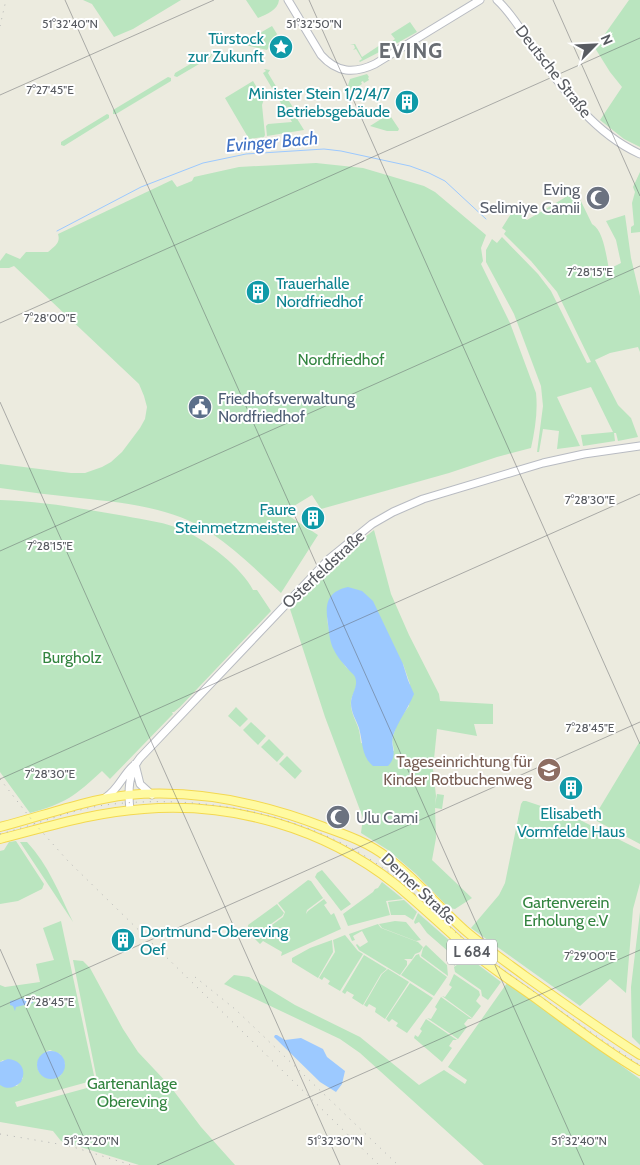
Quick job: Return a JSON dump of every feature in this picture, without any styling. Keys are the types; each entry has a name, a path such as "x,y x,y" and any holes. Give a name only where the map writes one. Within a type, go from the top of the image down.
{"main road":[{"name":"Derner Straße","path":"0,826 84,803 129,795 207,797 261,806 317,824 352,837 372,847 398,866 468,934 577,1014 640,1055"},
{"name":"Derner Straße","path":"0,839 75,820 130,810 193,808 245,814 289,826 318,837 341,849 394,883 443,927 492,967 598,1044 640,1071"}],"street":[{"path":"288,0 326,61 333,66 346,70 364,69 382,60 480,0"},
{"name":"Deutsche Straße","path":"497,0 570,97 613,139 640,154"},
{"name":"Osterfeldstraße","path":"130,810 131,776 135,764 311,577 339,550 372,524 392,512 423,499 543,463 584,454 640,446"},
{"path":"135,764 140,784 152,795"},
{"path":"105,798 115,790 135,764"}],"green space":[{"path":"83,0 181,0 133,29 114,37 92,4"},
{"path":"246,0 279,0 274,9 258,18"},
{"path":"629,0 640,0 640,147 624,139 600,120 622,87 595,48"},
{"path":"410,22 417,32 392,46 390,43 395,39 391,34"},
{"path":"272,26 277,34 267,50 245,45 246,41"},
{"path":"383,43 389,47 360,62 362,59 356,49 353,50 355,48 354,45 350,45 355,44 362,57"},
{"path":"209,53 212,54 211,57 177,77 174,76 175,73"},
{"path":"264,69 270,70 268,73 280,93 283,92 296,112 301,109 303,113 296,117 304,130 267,136 266,126 268,124 292,122 263,73 266,71"},
{"path":"367,74 369,80 364,83 363,81 361,82 362,84 345,95 350,79"},
{"path":"168,77 171,78 171,81 113,114 113,110"},
{"path":"253,81 264,99 262,105 265,135 264,137 249,139 225,98"},
{"path":"107,114 109,118 64,146 61,145 61,142"},
{"path":"389,114 399,129 398,131 387,131 370,126"},
{"name":"Nordfriedhof","path":"316,163 363,168 424,186 435,192 486,235 481,248 483,261 481,264 510,323 536,393 536,421 531,448 321,509 312,495 289,509 286,514 318,535 281,593 211,533 181,517 131,504 0,488 0,464 71,473 85,473 102,467 122,452 140,428 145,419 147,407 139,384 14,266 0,268 0,261 6,253 20,259 26,252 48,252 58,242 58,234 172,180 177,187 192,181 194,177 239,167"},
{"path":"640,172 640,232 631,233 631,227 634,225 632,203 635,192 633,187"},
{"path":"576,191 592,224 596,227 602,238 609,269 621,263 616,240 606,221 625,215 631,258 640,296 640,352 638,347 610,353 595,360 618,405 631,418 638,437 618,441 616,433 614,433 615,441 583,446 581,435 613,432 591,387 557,397 580,446 557,449 559,431 543,429 539,452 537,452 543,406 541,386 514,314 486,262 486,250 492,239 497,243 502,237 538,274 551,291 587,363 591,362 557,292 531,261 504,234 506,231 502,228 514,209 527,220"},
{"name":"Burgholz","path":"0,500 79,508 178,528 203,541 232,564 253,590 257,590 271,611 180,707 172,712 173,714 110,779 102,771 69,798 30,813 0,772"},
{"path":"374,530 391,594 409,635 439,694 440,701 493,704 493,724 474,724 477,736 437,729 433,769 435,805 437,794 444,795 442,809 435,808 436,838 432,860 472,898 455,909 449,908 416,874 388,850 361,833 363,818 325,717 290,609 346,552","holes":["327,617 403,664 410,684 409,706 398,721 392,739 394,751 361,743 359,729 351,705 357,685 357,678 346,667 335,649"]},
{"path":"236,707 248,719 240,727 228,716"},
{"path":"251,722 266,736 258,745 243,730"},
{"path":"269,739 284,754 277,762 261,747"},
{"path":"640,741 640,844 593,819"},
{"path":"287,756 302,771 295,779 279,764"},
{"name":"Gartenverein Erholung e.V","path":"523,801 574,817 640,850 640,883 633,909 626,993 610,979 580,1006 471,928 499,895 505,883"},
{"path":"16,841 44,884 42,889 18,901 0,904 0,851 4,850 9,842"},
{"path":"20,842 27,842 41,860 73,922"},
{"path":"322,870 351,904 341,911 315,877"},
{"path":"308,880 311,881 323,898 307,910 306,914 324,899 327,903 324,905 331,915 334,913 341,929 281,956 282,952 263,941 260,944 254,938 283,917 285,912 278,903"},
{"path":"382,882 403,899 386,901 390,915 348,926 343,914 378,888"},
{"path":"404,900 417,912 413,920 405,915 391,915 388,902"},
{"path":"277,904 284,913 282,916 253,937 248,930 248,925"},
{"path":"640,912 640,1045 632,1037 631,987"},
{"path":"418,913 467,956 454,966 453,961 448,956 450,953 427,933 419,922 415,924"},
{"name":"Gartenanlage Obereving","path":"61,921 95,1080 15,1102 17,1107 98,1085 73,960 83,961 90,968 123,1029 138,1052 170,1086 201,1127 235,1165 139,1165 61,1141 53,1131 0,1122 0,1085 17,1086 23,1078 3,1060 0,1062 0,985 5,987 40,982 36,964 54,960 43,928","holes":["50,1050 60,1054 65,1064 61,1075 53,1078 42,1075 37,1064 47,1051"]},
{"path":"395,921 406,922 421,940 416,941 382,928 379,924"},
{"path":"378,924 381,928 418,942 423,947 412,959 404,959 407,961 407,965 400,975 359,950 357,944 360,947 368,942 362,931 353,936 355,940 352,941 349,934"},
{"path":"345,935 358,951 363,954 340,991 328,984 330,981 324,977 322,980 319,978 335,952 333,940"},
{"path":"332,940 333,952 318,978 292,962 292,958 310,948"},
{"path":"426,945 447,965 448,976 421,956"},
{"path":"419,954 420,957 447,977 434,996 401,975 416,955"},
{"path":"364,955 387,969 381,974 363,1005 352,998 354,995 347,991 345,994 342,992"},
{"path":"468,957 501,982 488,1000 482,996 481,990 455,972 454,967"},
{"path":"388,969 409,982 385,1019 375,1012 376,1008 369,1004 367,1007 364,1005 382,974"},
{"path":"454,974 479,991 480,995 476,1001 481,1006 472,1018 442,996 445,997 452,987 449,985"},
{"path":"234,975 249,977 295,1005 360,1037 419,1085 444,1070 465,1084 467,1080 448,1067 507,983 640,1079 640,1165 484,1165 360,1053 340,1039 224,984"},
{"path":"410,983 433,998 407,1033 396,1026 398,1023 392,1019 389,1022 386,1019"},
{"path":"441,997 472,1019 468,1019 464,1024 467,1027 458,1039 427,1018 431,1019"},
{"path":"426,1019 457,1040 453,1040 449,1046 452,1048 442,1062 414,1038 415,1035 418,1037 422,1031 420,1029"}],"water":[{"path":"348,587 362,591 373,601 403,664 414,694 393,736 394,754 388,766 373,766 366,758 359,728 351,707 356,680 337,655 331,641 327,605 335,592"},
{"path":"31,997 33,1003 16,1007 15,1011 13,1006 10,1005 10,1001"},
{"path":"275,1035 285,1040 301,1038 323,1049 327,1057 345,1071 342,1084 336,1092 320,1082 274,1037"},
{"path":"51,1051 61,1055 65,1065 61,1075 51,1079 41,1075 37,1065 41,1055"},
{"path":"8,1059 16,1061 22,1066 23,1078 21,1082 8,1088 0,1085 0,1062"}],"waterway":[{"name":"Evinger Bach","path":"57,231 141,187 203,163 246,154 324,149 410,166 429,173 445,181 486,219"}],"railway":[{"path":"0,26 6,0"},
{"path":"0,779 35,824 68,861 379,1165"},
{"path":"0,834 92,807 141,802 214,805 250,811 320,833 353,849 383,868 404,884 482,954 579,1024 640,1065"},
{"path":"195,977 235,1009 398,1165"},
{"path":"0,1134 70,1146 131,1165"}],"place":[{"name":"Türstock zur Zukunft","path":"281,47"},
{"name":"Minister Stein 1/2/4/7 Betriebsgebäude","path":"407,102"},
{"name":"Eving Selimiye Camii","path":"598,198"},
{"name":"Trauerhalle Nordfriedhof","path":"258,292"},
{"name":"Friedhofsverwaltung Nordfriedhof","path":"200,407"},
{"name":"Faure Steinmetzmeister","path":"313,518"},
{"name":"Tageseinrichtung für Kinder Rotbuchenweg","path":"549,770"},
{"name":"Elisabeth Vormfelde Haus","path":"571,788"},
{"name":"Ulu Cami","path":"338,817"},
{"name":"Dortmund-Obereving Oef","path":"123,940"}],"district":[{"name":"EVING","path":"411,51"}]}
